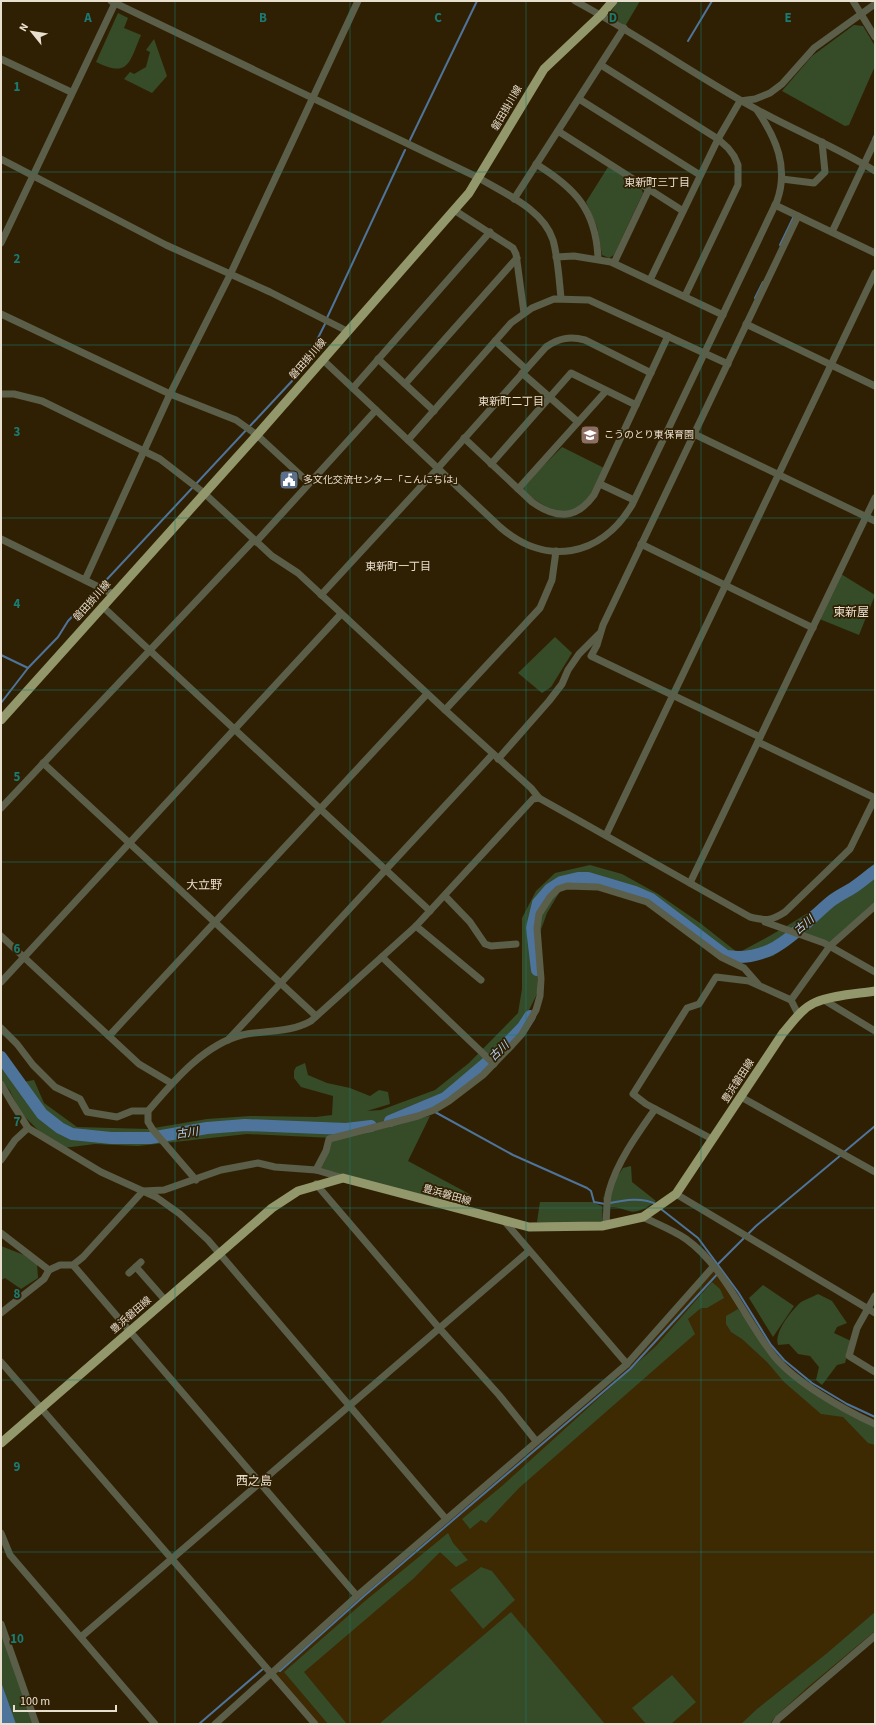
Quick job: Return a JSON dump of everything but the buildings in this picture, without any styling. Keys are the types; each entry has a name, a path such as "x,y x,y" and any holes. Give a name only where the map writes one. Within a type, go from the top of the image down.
{"main road":[{"name":"磐田掛川線","path":"1,720 257,435 454,210 479,178 544,69 601,15 613,1"},
{"name":"豊浜磐田線","path":"1,1443 272,1208 298,1191 316,1184 343,1178 529,1228 606,1225 643,1217 676,1194 783,1033 799,1016 813,1004 824,1000 875,991"}],"street":[{"path":"85,580 170,394 230,274 313,100 358,1"},
{"path":"575,1 624,28 701,78 740,101 822,142 875,171"},
{"path":"853,1 875,37"},
{"path":"1,243 114,2 313,100 479,178 514,199 542,220 552,239 556,257 561,298"},
{"path":"740,101 755,99 770,93 782,84 814,48 875,4"},
{"path":"514,199 624,28"},
{"path":"1,59 71,92"},
{"path":"600,65 718,139 734,156 739,174 738,185 685,296"},
{"path":"579,99 700,175"},
{"path":"650,280 718,139 740,101"},
{"path":"323,360 507,533 528,545 556,551 590,546 608,535 624,518 634,500 775,205 782,179 780,154 776,140 757,110"},
{"path":"558,131 683,211"},
{"path":"832,232 875,141"},
{"path":"782,179 814,183 825,172 822,142"},
{"path":"1,159 134,229 270,292 347,331"},
{"path":"536,164 557,177 579,198 585,208 594,231 598,258"},
{"path":"614,263 650,189"},
{"path":"775,205 875,253"},
{"path":"454,210 513,248 517,258 524,312"},
{"path":"226,1042 386,870 549,701 562,684 568,670 579,654 599,633 798,216"},
{"path":"353,388 490,232"},
{"path":"556,257 574,256 598,258 614,263 723,314"},
{"path":"405,384 517,258"},
{"path":"606,835 875,273"},
{"path":"408,440 511,323 524,312 543,302 561,298 589,300 599,303 728,364"},
{"path":"1,314 170,394 236,420 257,435 309,483"},
{"path":"746,324 875,386"},
{"path":"464,438 518,489 543,510 553,514 562,515 571,513 587,504 600,484 668,336"},
{"path":"321,595 438,468 546,347 556,340 566,337 585,340 651,373"},
{"path":"495,341 550,398 578,422"},
{"path":"378,359 434,411"},
{"path":"491,464 571,373 636,405"},
{"path":"518,489 606,391"},
{"path":"1,394 14,394 42,401 160,459 204,493 272,556 298,574 531,788 538,798 750,917 787,929 830,946 875,972"},
{"path":"1,808 148,650 255,541 376,410"},
{"path":"694,434 875,521"},
{"path":"600,484 634,500"},
{"path":"690,882 875,498"},
{"path":"1,539 113,594"},
{"path":"641,544 813,628"},
{"path":"445,710 540,608 552,580 556,551"},
{"path":"102,606 430,911"},
{"path":"1,982 128,842 341,614"},
{"path":"599,633 598,646 591,656 875,798 850,849 785,912 774,919 761,920"},
{"path":"109,1036 321,810 427,694"},
{"path":"43,763 316,1016"},
{"path":"196,1180 153,1130 148,1122 148,1111 172,1083 206,1053 226,1042 241,1036 297,1027 311,1021 416,926 524,808 533,799 538,798"},
{"path":"316,1170 326,1151 329,1139 418,1116 434,1110 449,1101 483,1075 522,1034 536,1010 540,996 541,979 537,928 539,914 550,897 558,890 567,886 598,887 647,902 722,957 744,968 758,984"},
{"path":"445,896 470,922 485,944 491,946 516,944"},
{"path":"791,1000 830,946 875,906"},
{"path":"416,926 481,980"},
{"path":"1,936 139,1064 172,1083"},
{"path":"382,957 494,1064"},
{"path":"712,1140 655,1109 633,1094 687,1008 699,1004 716,977 749,980 758,984 791,1000 799,1016"},
{"path":"824,1000 875,1031"},
{"path":"1,1028 17,1044 33,1065 55,1087 80,1099 87,1112 117,1117 132,1111 148,1111"},
{"path":"1,1084 28,1128 101,1172 156,1197 180,1214 208,1240 446,1519"},
{"path":"741,1097 875,1172"},
{"path":"606,1225 609,1192 616,1172 642,1127 655,1109"},
{"path":"1,1160 15,1140 28,1128"},
{"path":"1,1313 44,1279 49,1270 60,1265 73,1264 83,1257 143,1191 164,1190 221,1170 258,1163 275,1167 316,1170 343,1178"},
{"path":"316,1184 440,1329 499,1395 536,1441"},
{"path":"676,1194 875,1313"},
{"path":"643,1217 686,1240 713,1267 733,1294 774,1356 785,1368 853,1414 875,1424"},
{"path":"506,1223 627,1364"},
{"path":"1,1233 49,1270"},
{"path":"81,1637 529,1251"},
{"path":"129,1273 142,1262"},
{"path":"73,1264 356,1596"},
{"path":"215,1724 356,1596 627,1364 713,1267"},
{"path":"136,1268 165,1300"},
{"path":"875,1296 857,1328 850,1356 875,1372"},
{"path":"1,1362 171,1560 315,1724"},
{"path":"1,1533 10,1555 154,1724"},
{"path":"1,1624 36,1724"},
{"path":"775,1724 778,1719 875,1636"}],"shaded area":[{"path":"718,1264 785,1367 853,1414 875,1421 875,1633 775,1724 315,1724 271,1673 627,1364"}],"green space":[{"path":"618,1 640,1 624,28 609,15"},
{"path":"118,13 128,18 124,28 141,35 130,60 122,68 107,67 96,62"},
{"path":"854,25 863,26 875,46 875,66 849,125 845,126 782,91 812,56"},
{"path":"154,39 167,76 152,93 124,79 130,72 134,74 146,67 150,52 146,50"},
{"path":"608,167 641,188 643,193 614,255 609,258 602,255 597,227 586,202"},
{"path":"562,447 606,469 600,484 580,509 558,514 519,490"},
{"path":"841,574 875,595 859,635 817,618"},
{"path":"555,637 572,653 551,687 542,693 518,673"},
{"path":"875,863 875,904 830,946 801,934 773,956 734,963 647,902 605,889 562,888 547,913 538,938 537,994 517,1034 465,1089 423,1114 426,1108 408,1119 355,1133 430,1116 408,1161 473,1196 467,1205 316,1170 333,1138 247,1134 138,1146 95,1144 63,1148 46,1138 20,1112 10,1091 1,1079 1,1054 23,1082 34,1080 44,1103 77,1127 148,1129 207,1119 250,1116 316,1117 332,1115 333,1096 301,1087 294,1078 294,1071 296,1067 305,1063 308,1075 327,1083 350,1088 370,1096 379,1090 388,1092 390,1104 367,1111 381,1110 435,1090 469,1063 518,1013 522,989 522,918 536,891 555,873 590,865 622,874 658,894 700,923 738,953 826,901"},
{"path":"631,1166 632,1182 656,1201 643,1209 632,1212 610,1207 604,1202 603,1198 623,1168"},
{"path":"540,1202 592,1202 602,1206 603,1223 573,1225 537,1222"},
{"path":"1,1246 24,1255 37,1264 38,1278 21,1289 5,1278 1,1280"},
{"path":"712,1282 720,1289 724,1298 707,1308 701,1308 688,1319 695,1334 519,1488 486,1523 481,1520 470,1529 462,1519 502,1486 656,1346"},
{"path":"763,1285 794,1306 773,1337 749,1298"},
{"path":"818,1294 832,1301 847,1323 837,1327 834,1333 851,1341 845,1363 837,1365 822,1385 816,1380 819,1367 810,1356 798,1354 789,1344 778,1345 777,1340 778,1334 784,1322 801,1302"},
{"path":"738,1309 776,1358 809,1385 875,1424 875,1445 868,1443 843,1417 821,1414 784,1382 767,1362 742,1339 731,1332 726,1324 726,1316"},
{"path":"448,1533 453,1543 468,1560 456,1567 440,1552 413,1579 304,1672 347,1724 328,1724 284,1672 365,1601"},
{"path":"481,1567 492,1571 515,1600 483,1629 450,1590"},
{"path":"511,1612 605,1724 379,1724"},
{"path":"875,1612 875,1631 808,1687 775,1717 770,1724 741,1724 757,1709 826,1654"},
{"path":"1,1626 36,1724 1,1724"},
{"path":"672,1675 696,1702 671,1724 646,1724 632,1708"}],"water":[{"path":"1,1682 16,1724 1,1724"}],"waterway":[{"path":"410,140 477,1"},
{"path":"688,41 712,1"},
{"path":"873,139 875,135"},
{"path":"327,318 405,150"},
{"path":"780,245 794,216"},
{"path":"755,298 763,282"},
{"path":"1,703 28,668 58,637 68,621 292,381 304,366 326,322"},
{"path":"1,655 28,668"},
{"name":"古川","path":"537,970 532,928 538,903 550,889 561,882 578,878 588,878 635,892 651,899 726,956 743,957 772,949 784,942 832,900 854,887 875,871"},
{"name":"古川","path":"390,1121 445,1098 497,1054 523,1027 530,1016"},
{"name":"古川","path":"1,1057 42,1114 60,1128 72,1134 111,1138 150,1138 207,1128 245,1125 346,1129 371,1126"},
{"name":"古川","path":"427,1107 431,1109"},
{"path":"435,1112 513,1155 587,1188 591,1191 594,1202 605,1204"},
{"path":"844,1152 875,1126"},
{"path":"718,1264 756,1226 841,1155"},
{"path":"610,1203 627,1200 645,1200 656,1204"},
{"path":"661,1209 698,1238 738,1292 771,1345 784,1360 812,1383 847,1404 875,1417"},
{"path":"278,1670 280,1671 364,1596 630,1369 721,1270"},
{"path":"199,1724 264,1668"}],"place":[{"name":"こうのとり東保育園","path":"590,435"},
{"name":"多文化交流センター「こんにちは」","path":"289,480"}],"district":[{"name":"東新町三丁目","path":"657,182"},
{"name":"東新町二丁目","path":"511,401"},
{"name":"東新町一丁目","path":"398,566"},
{"name":"東新屋","path":"851,612"},
{"name":"大立野","path":"204,885"},
{"name":"西之島","path":"254,1481"}]}
